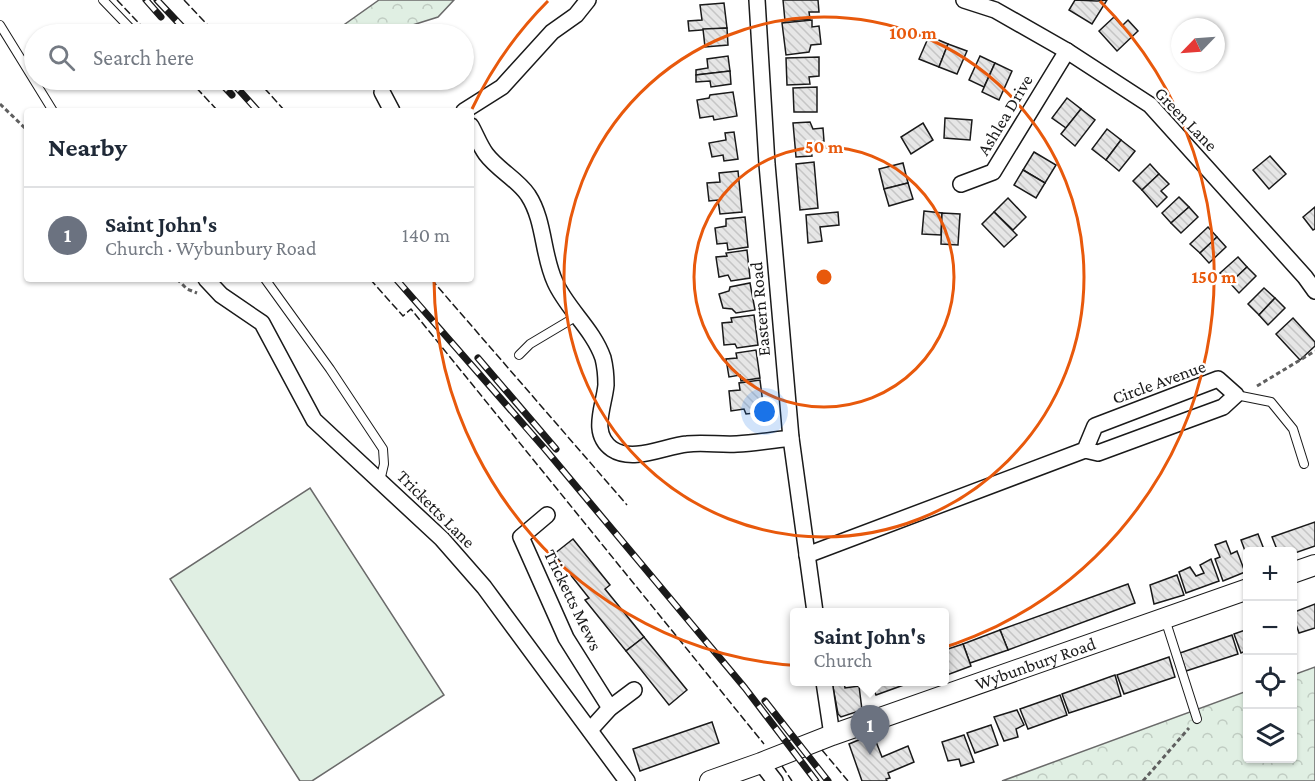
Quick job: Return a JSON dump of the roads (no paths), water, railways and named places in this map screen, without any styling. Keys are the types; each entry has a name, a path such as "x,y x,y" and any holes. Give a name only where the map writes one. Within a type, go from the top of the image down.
{"street":[{"path":"469,108 502,87 552,32 576,15 588,0"},
{"name":"Eastern Road","path":"758,0 768,176 791,438 814,608"},
{"name":"Green Lane","path":"964,0 994,10 1067,51 1150,105 1310,272 1315,291"},
{"name":"Ashlea Drive","path":"962,184 993,172 1067,51"},
{"path":"382,92 390,108"},
{"path":"474,131 486,153 519,184 528,196 541,226 554,280 562,296 597,345 603,359 606,386 599,423 600,433 612,449 631,454 684,444 737,444 791,438"},
{"name":"Tricketts Lane","path":"209,282 221,295 262,323 314,420 442,539 484,587 627,781"},
{"name":"Circle Avenue","path":"1085,450 1095,426 1218,379 1236,395"},
{"path":"807,555 1085,450 1098,453 1223,407 1236,395"},
{"name":"Tricketts Mews","path":"547,515 521,537 566,638 610,708"},
{"path":"1297,572 1315,565"},
{"name":"Wybunbury Road","path":"710,781 832,735 1243,592"},
{"path":"825,686 832,735"},
{"path":"590,730 610,708 634,690"},
{"path":"761,763 775,781"}],"lane":[{"path":"103,0 126,24"},
{"path":"0,25 24,64"},
{"path":"40,90 51,108"},
{"path":"267,282 330,369 383,449 384,464 380,481"},
{"path":"519,355 530,344 567,324 577,315"},
{"path":"1236,395 1271,402 1293,429 1304,464"},
{"path":"1165,619 1197,719"}],"railway":[{"path":"146,0 161,17"},
{"path":"157,0 180,24"},
{"path":"227,90 232,95"},
{"path":"239,90 255,108"},
{"path":"399,282 545,449 745,688 816,781"},
{"path":"478,358 556,449"},
{"path":"765,701 828,781"}],"place":[{"name":"Saint John's","path":"870,755"}]}
